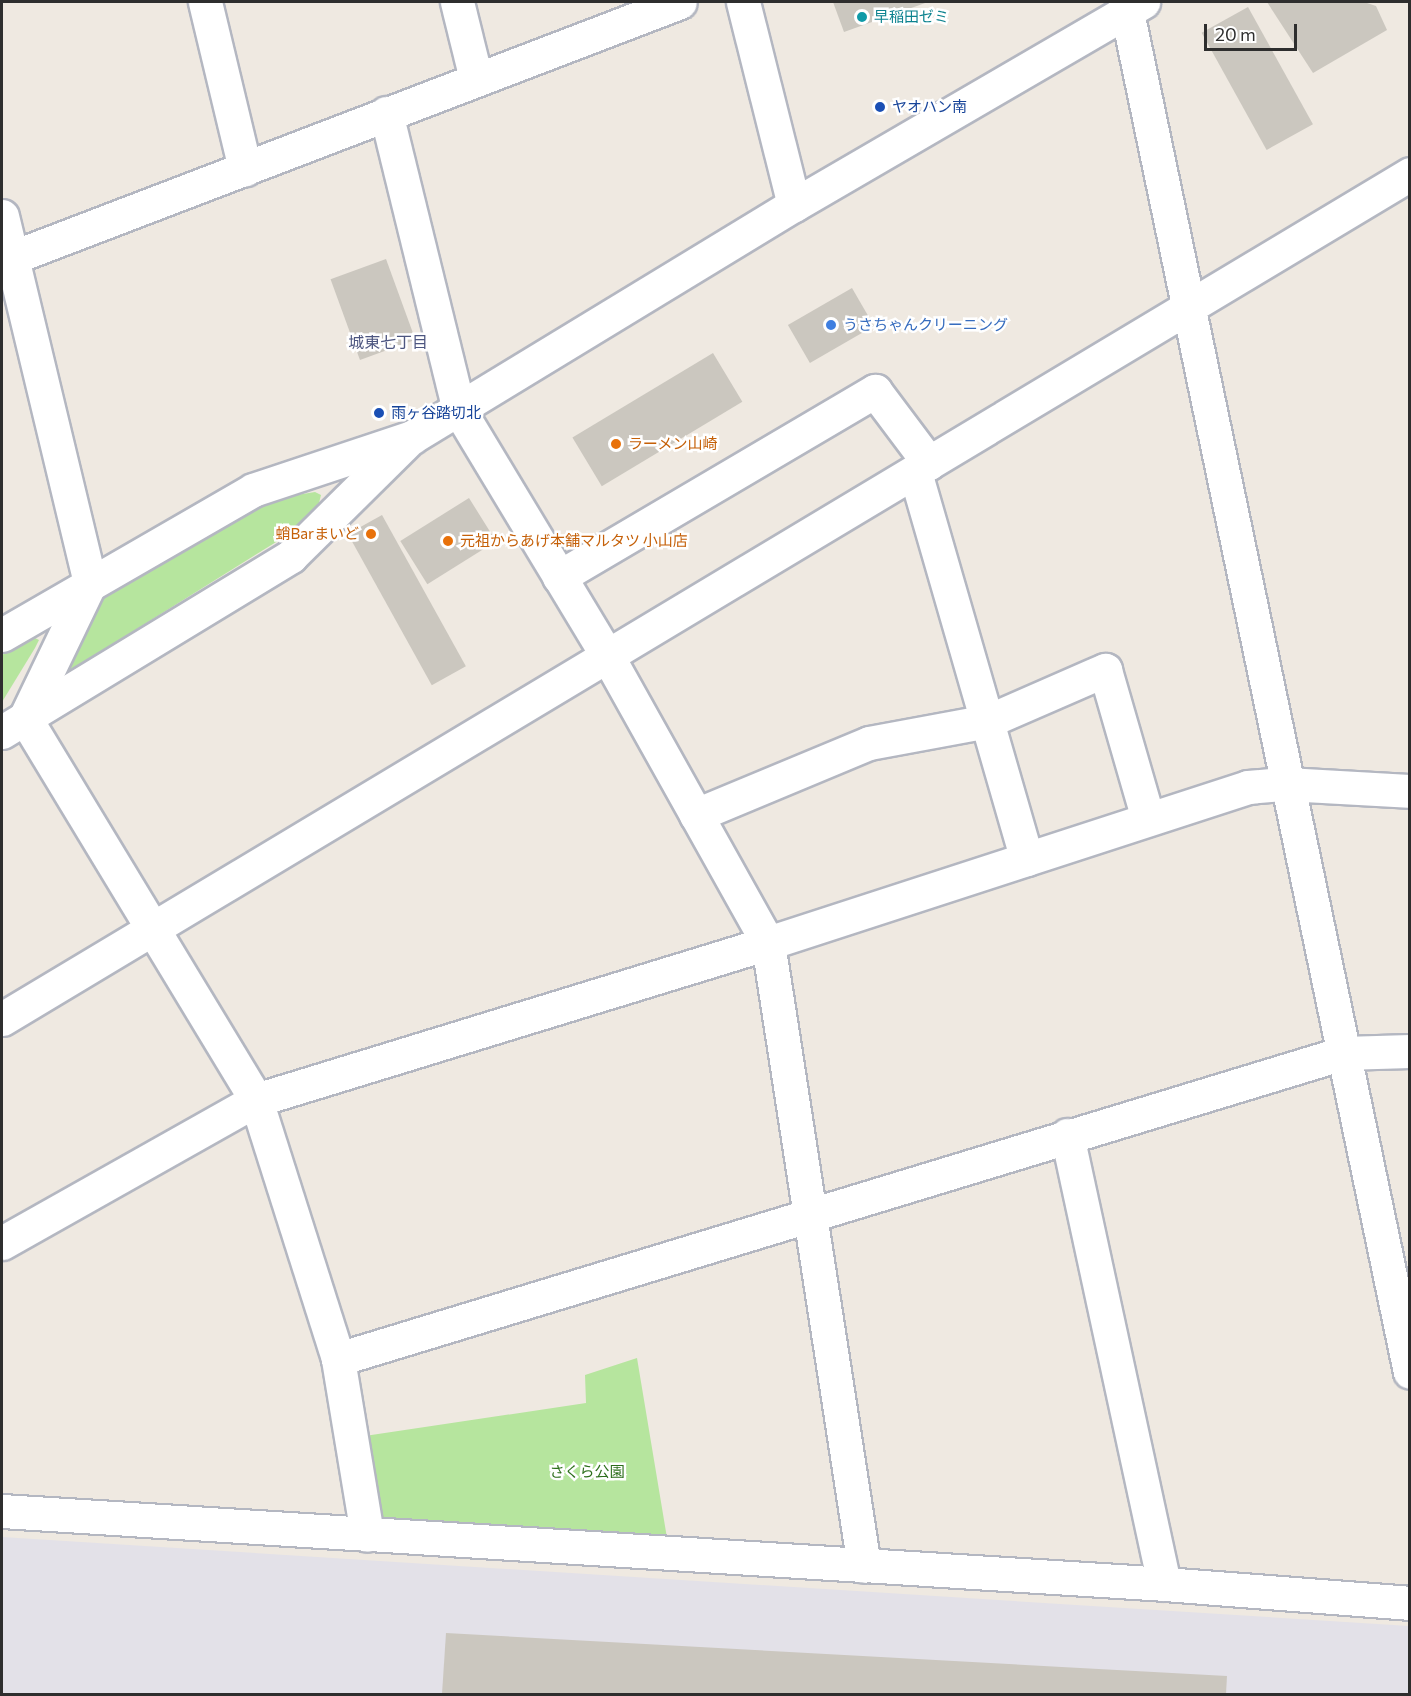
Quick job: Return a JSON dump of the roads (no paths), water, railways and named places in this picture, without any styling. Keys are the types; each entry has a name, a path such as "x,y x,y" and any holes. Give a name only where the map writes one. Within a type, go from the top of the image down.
{"street":[{"path":"205,2 245,169"},
{"path":"457,2 476,78"},
{"path":"11,258 476,78 680,2"},
{"path":"743,2 794,205"},
{"path":"2,635 253,490 411,437 794,205 1132,5 1188,308 1285,784 1410,1372"},
{"path":"386,113 459,410 608,657 768,944 812,1215 864,1566"},
{"path":"2,1019 1410,174"},
{"path":"2,216 90,583 13,725"},
{"path":"559,577 875,391 922,467 987,721 1027,859"},
{"path":"13,725 291,556 411,437"},
{"path":"696,815 869,743 987,721 1105,670 1148,819"},
{"path":"13,725 154,928 256,1100 338,1359 367,1535"},
{"path":"2,1243 256,1100 768,944 1248,787 1285,784 1410,791"},
{"path":"338,1359 1067,1135 1343,1053 1410,1051"},
{"path":"1067,1135 1164,1584"},
{"path":"2,1511 1164,1584 1410,1603"}],"place":[{"name":"早稲田ゼミ","path":"862,17"},
{"name":"ヤオハン南","path":"880,107"},
{"name":"うさちゃんクリーニング","path":"831,325"},
{"name":"雨ヶ谷踏切北","path":"379,413"},
{"name":"ラーメン山崎","path":"616,444"},
{"name":"蛸Barまいど","path":"371,534"},
{"name":"元祖からあげ本舗マルタツ 小山店","path":"448,541"}],"district":[{"name":"城東七丁目","path":"388,342"}],"park label":[{"name":"さくら公園","path":"587,1472"}]}
